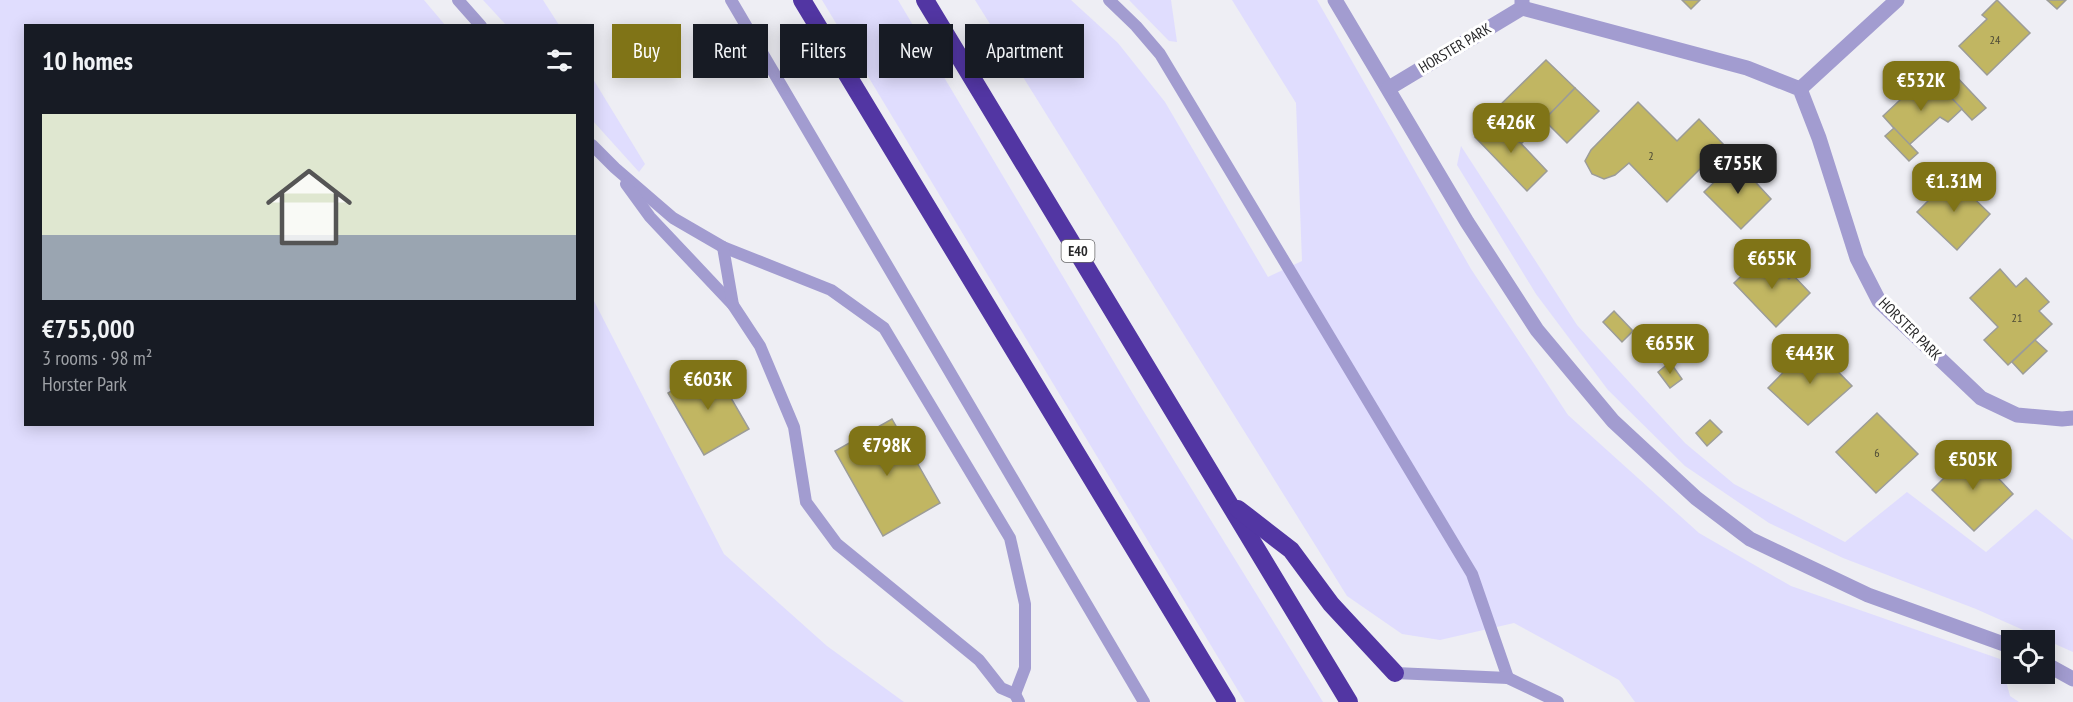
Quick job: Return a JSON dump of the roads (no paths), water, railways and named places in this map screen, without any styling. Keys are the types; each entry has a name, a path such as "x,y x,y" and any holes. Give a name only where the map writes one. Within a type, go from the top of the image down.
{"highway":[{"path":"802,0 1227,702"},
{"name":"E40","path":"926,0 1349,702"},
{"path":"1230,502 1292,550 1331,604 1395,673"}],"street":[{"path":"1335,0 1467,222 1537,330 1612,421 1696,498 1750,538 1868,595 2001,643"},
{"path":"1800,89 1897,0"},
{"name":"HORSTER PARK","path":"1389,88 1522,4 1747,68 1800,89 1819,138 1857,258 1879,301 1981,398 2017,415 2073,418"},
{"path":"2055,669 2073,679"}],"lane":[{"path":"458,0 480,24"},
{"path":"731,0 1144,702"},
{"path":"1109,0 1160,54 1472,574 1508,678"},
{"path":"594,147 674,218 723,247 831,290 884,328 1010,538 1025,604 1025,668 1017,698 1001,688 979,660 837,544 806,502 794,427 760,346 733,305 650,217 615,168"},
{"path":"723,247 733,305"},
{"path":"1395,673 1508,678 1558,702"}]}
